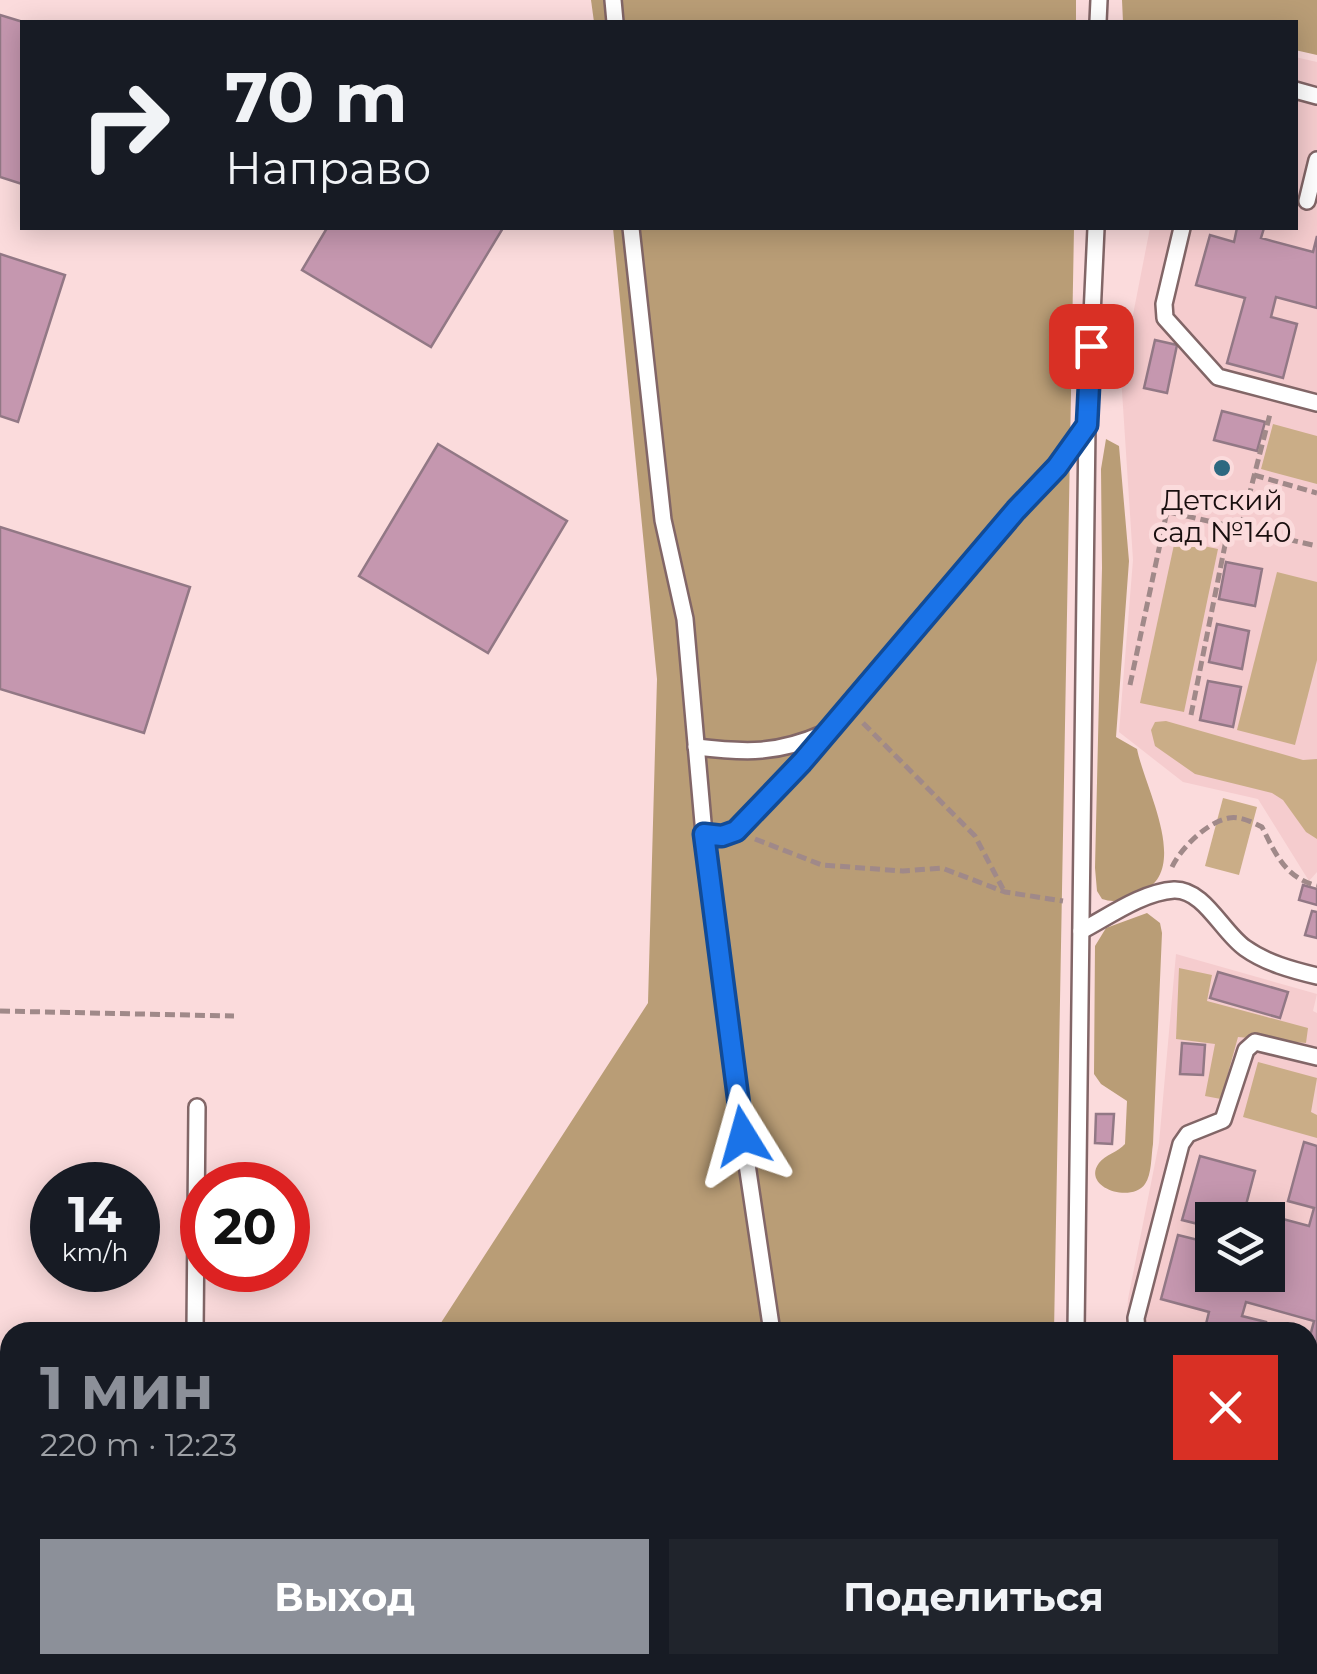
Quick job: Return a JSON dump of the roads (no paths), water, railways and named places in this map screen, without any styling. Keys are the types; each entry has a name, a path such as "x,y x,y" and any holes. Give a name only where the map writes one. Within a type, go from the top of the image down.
{"lane":[{"path":"1307,202 1317,160"},
{"path":"631,230 664,520 685,619 704,834 731,1057 771,1322"},
{"path":"1076,1322 1087,425 1096,230"},
{"path":"1182,230 1164,304 1166,318 1218,377 1317,403"},
{"path":"704,834 722,836 736,831 829,731 1057,467 1087,425"},
{"path":"696,747 741,752 792,748 829,731"},
{"path":"1081,931 1164,892 1184,891 1196,897 1240,945 1272,963 1317,976"},
{"path":"1136,1322 1181,1144 1188,1134 1223,1120 1246,1050 1256,1042 1317,1057"},
{"path":"194,1322 197,1107"}],"place":[{"name":"Детский сад №140","path":"1222,468"}]}
